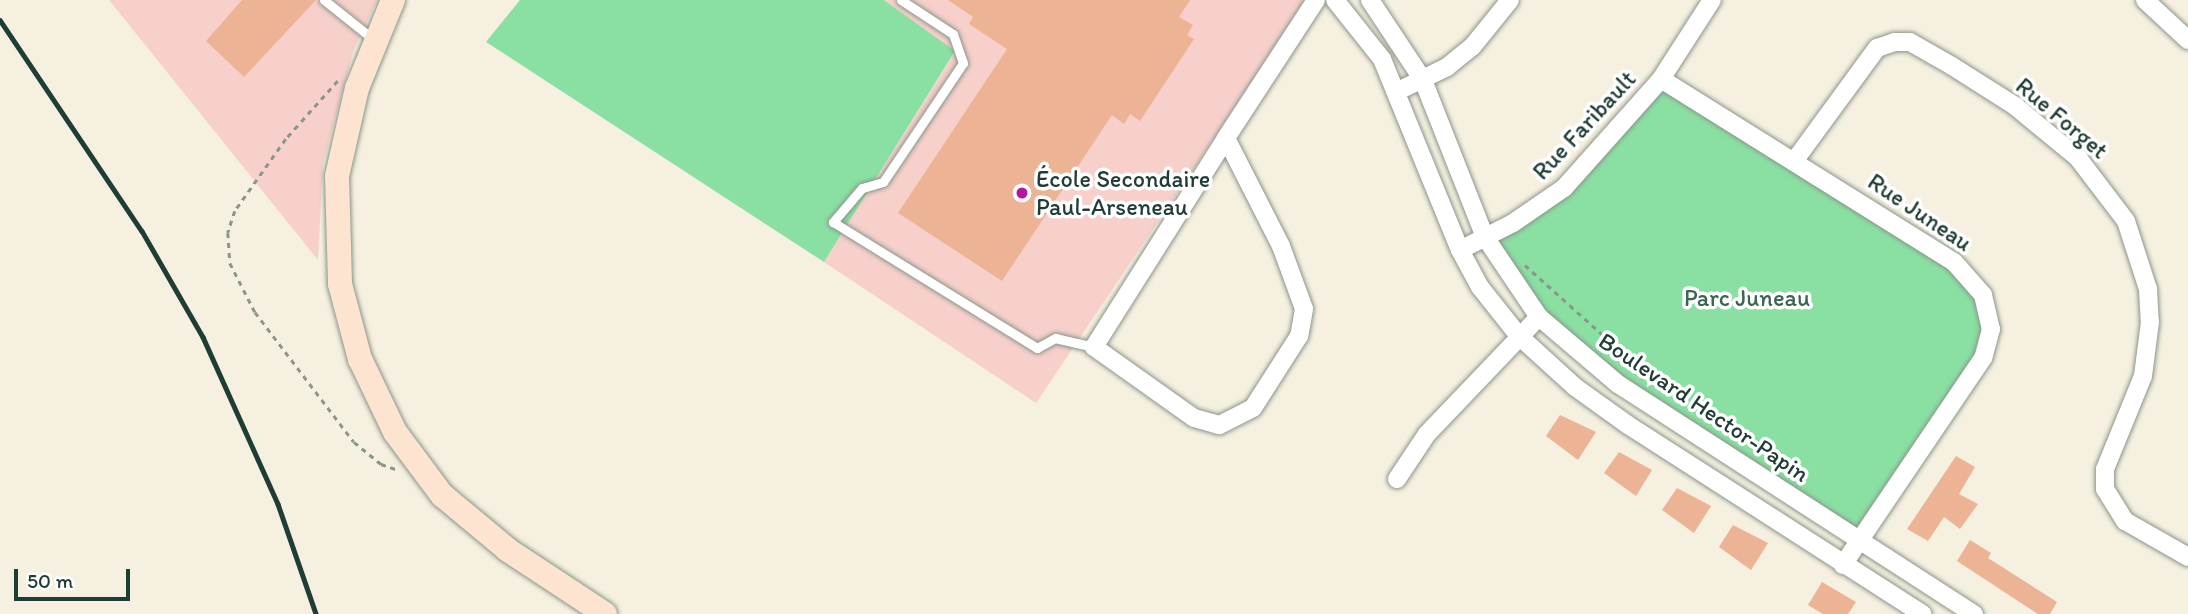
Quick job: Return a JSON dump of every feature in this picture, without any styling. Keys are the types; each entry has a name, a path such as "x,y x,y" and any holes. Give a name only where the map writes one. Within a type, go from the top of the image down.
{"main road":[{"path":"393,0 375,40 346,130 335,209 340,284 360,359 395,432 442,495 508,550 605,614"}],"street":[{"path":"1226,138 1297,282 1303,325 1283,365 1253,408 1219,425 1194,418 1094,347 1226,138 1316,0"},
{"path":"1335,0 1363,29 1398,91 1460,250 1480,287 1519,336 1575,387 1628,425 1922,614"},
{"name":"Boulevard Hector-Papin","path":"1370,0 1423,80 1485,237 1539,317 1618,384 1974,614"},
{"path":"1398,91 1423,80 1472,47 1510,0"},
{"name":"Rue Faribault","path":"1460,250 1564,188 1661,79 1712,0"},
{"path":"2145,0 2188,40"},
{"name":"Rue Forget","path":"1795,160 1878,48 1894,42 1910,42 1962,72 2015,106 2078,158 2126,221 2148,289 2150,322 2143,376 2105,469 2105,489 2125,520 2188,557"},
{"name":"Rue Juneau","path":"1661,79 1795,160 1964,269 1983,295 1991,319 1983,358 1843,565"},
{"path":"1397,479 1427,434 1539,317"}],"lane":[{"path":"324,0 375,40"},
{"path":"901,0 953,34 962,63 883,182 862,188 833,222 1037,348 1055,338 1094,347"}],"path":[{"path":"339,79 286,139 235,211 228,233 230,263 255,312 354,442 381,464 402,472"},
{"path":"1522,263 1623,353 1647,383"}],"shaded area":[{"path":"109,0 377,0 353,52 323,163 318,260"},
{"name":"École Secondaire Paul-Arseneau","path":"884,0 1307,0 1036,403 824,262 955,52"}],"green space":[{"path":"520,0 884,0 955,51 824,262 486,42"},
{"name":"Parc Juneau","path":"1661,79 1964,269 1991,329 1862,540 1564,340 1485,237 1564,188"}],"building":[{"path":"242,0 316,0 244,77 206,41"},
{"path":"948,0 1190,0 1179,17 1193,25 1187,35 1194,39 1140,121 1130,114 1124,124 1112,115 1002,281 898,213 1007,49 969,24 973,17"},
{"path":"1560,415 1596,432 1578,460 1546,436"},
{"path":"1619,452 1652,470 1636,496 1604,473"},
{"path":"1956,456 1975,467 1959,494 1978,504 1960,529 1944,517 1928,541 1907,529"},
{"path":"1677,488 1711,506 1694,533 1662,510"},
{"path":"1733,525 1768,543 1751,570 1719,547"},
{"path":"1970,540 1991,553 1988,558 2057,602 2050,614 2038,614 1957,561"},
{"path":"1822,582 1856,602 1848,614 1823,614 1808,605"}],"railway":[{"path":"0,20 142,231 203,337 278,504 316,614"}],"place":[{"name":"École Secondaire Paul-Arseneau","path":"1022,193"}]}
